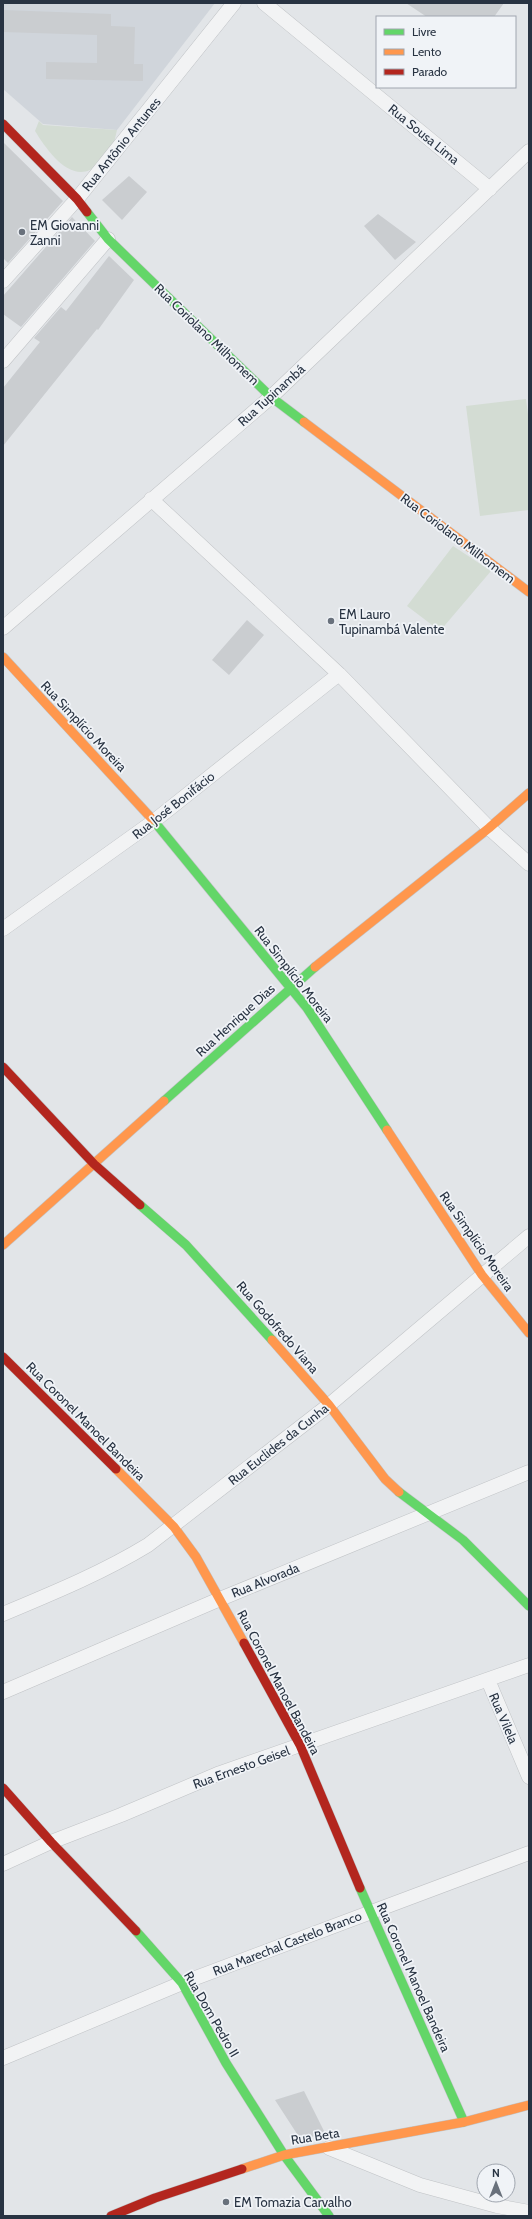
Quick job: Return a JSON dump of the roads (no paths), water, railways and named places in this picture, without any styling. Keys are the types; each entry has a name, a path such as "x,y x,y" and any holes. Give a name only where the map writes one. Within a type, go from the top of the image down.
{"street":[{"name":"Rua Antônio Antunes","path":"3,282 77,199 234,3"},
{"name":"Rua Sousa Lima","path":"264,3 490,189"},
{"name":"Rua Coriolano Milhomem","path":"3,124 77,199 108,239 272,397 529,592"},
{"name":"Rua Tupinambá","path":"3,628 151,499 272,397 490,189 528,155"},
{"path":"3,360 108,239"},
{"path":"151,499 339,674 489,828 529,864"},
{"name":"Rua Simplício Moreira","path":"3,657 154,821 291,987 311,1015 482,1276 529,1333"},
{"name":"Rua José Bonifácio","path":"3,929 154,821 339,674"},
{"name":"Rua Henrique Dias","path":"3,1245 291,987 489,828 529,793"},
{"name":"Rua Godofredo Viana","path":"3,1067 94,1164 186,1245 229,1290 329,1405 385,1479 410,1502 463,1540 529,1606"},
{"name":"Rua Euclides da Cunha","path":"3,1614 122,1561 174,1527 329,1405 529,1236"},
{"name":"Rua Coronel Manoel Bandeira","path":"3,1357 174,1527 196,1557 300,1745 370,1912 464,2122"},
{"name":"Rua Alvorada","path":"3,1692 217,1593 426,1514 529,1472"},
{"name":"Rua Ernesto Geisel","path":"3,1864 51,1842 121,1815 220,1773 529,1665"},
{"name":"Rua Vilela","path":"488,1680 529,1777"},
{"name":"Rua Dom Pedro II","path":"3,1788 51,1842 128,1922 182,1983 226,2063 284,2155 330,2216"},
{"name":"Rua Marechal Castelo Branco","path":"3,2058 182,1983 529,1853"},
{"name":"Rua Beta","path":"111,2216 155,2198 284,2155 329,2148 464,2122 529,2105"},
{"path":"329,2148 420,2185 497,2206 529,2212"}],"place":[{"name":"EM Giovanni Zanni","path":"22,232"},
{"name":"EM Lauro Tupinambá Valente","path":"331,621"},
{"name":"EM Tomazia Carvalho","path":"226,2202"}]}
